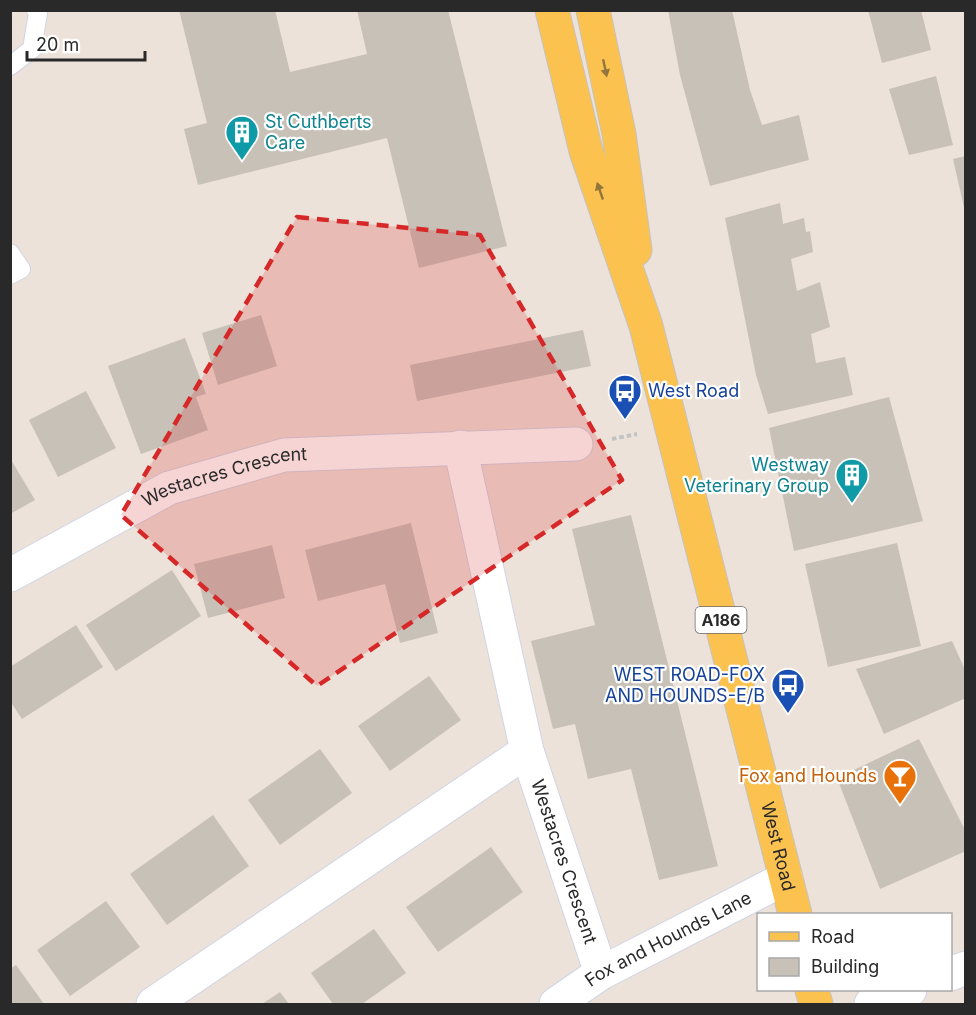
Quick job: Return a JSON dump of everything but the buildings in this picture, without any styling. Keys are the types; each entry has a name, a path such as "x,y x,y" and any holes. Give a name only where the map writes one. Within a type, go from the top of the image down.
{"main road":[{"name":"West Road","path":"552,10 586,151 646,326 795,913"},
{"name":"West Road","path":"593,10 619,134 646,326"}],"street":[{"name":"Westacres Crescent","path":"10,575 169,488 284,455 576,444"},
{"name":"Westacres Crescent","path":"459,447 527,751 601,973"},
{"name":"Westacres Crescent","path":"153,1005 527,751"},
{"name":"Fox and Hounds Lane","path":"556,1005 601,973 786,878"},
{"path":"952,974 966,968"},
{"path":"870,1005 907,991"}],"lane":[{"path":"10,66 32,49 38,13 36,10"},
{"path":"10,253 21,269 10,275"}],"path":[{"path":"576,444 621,438 671,425"}],"highlighted area":[{"path":"297,217 480,235 622,480 317,686 121,515"}],"place":[{"name":"St Cuthberts Care","path":"242,161"},
{"name":"West Road","path":"625,420"},
{"name":"Westway Veterinary Group","path":"852,504"},
{"name":"WEST ROAD-FOX AND HOUNDS-E/B","path":"788,714"},
{"name":"Fox and Hounds","path":"900,805"}]}
